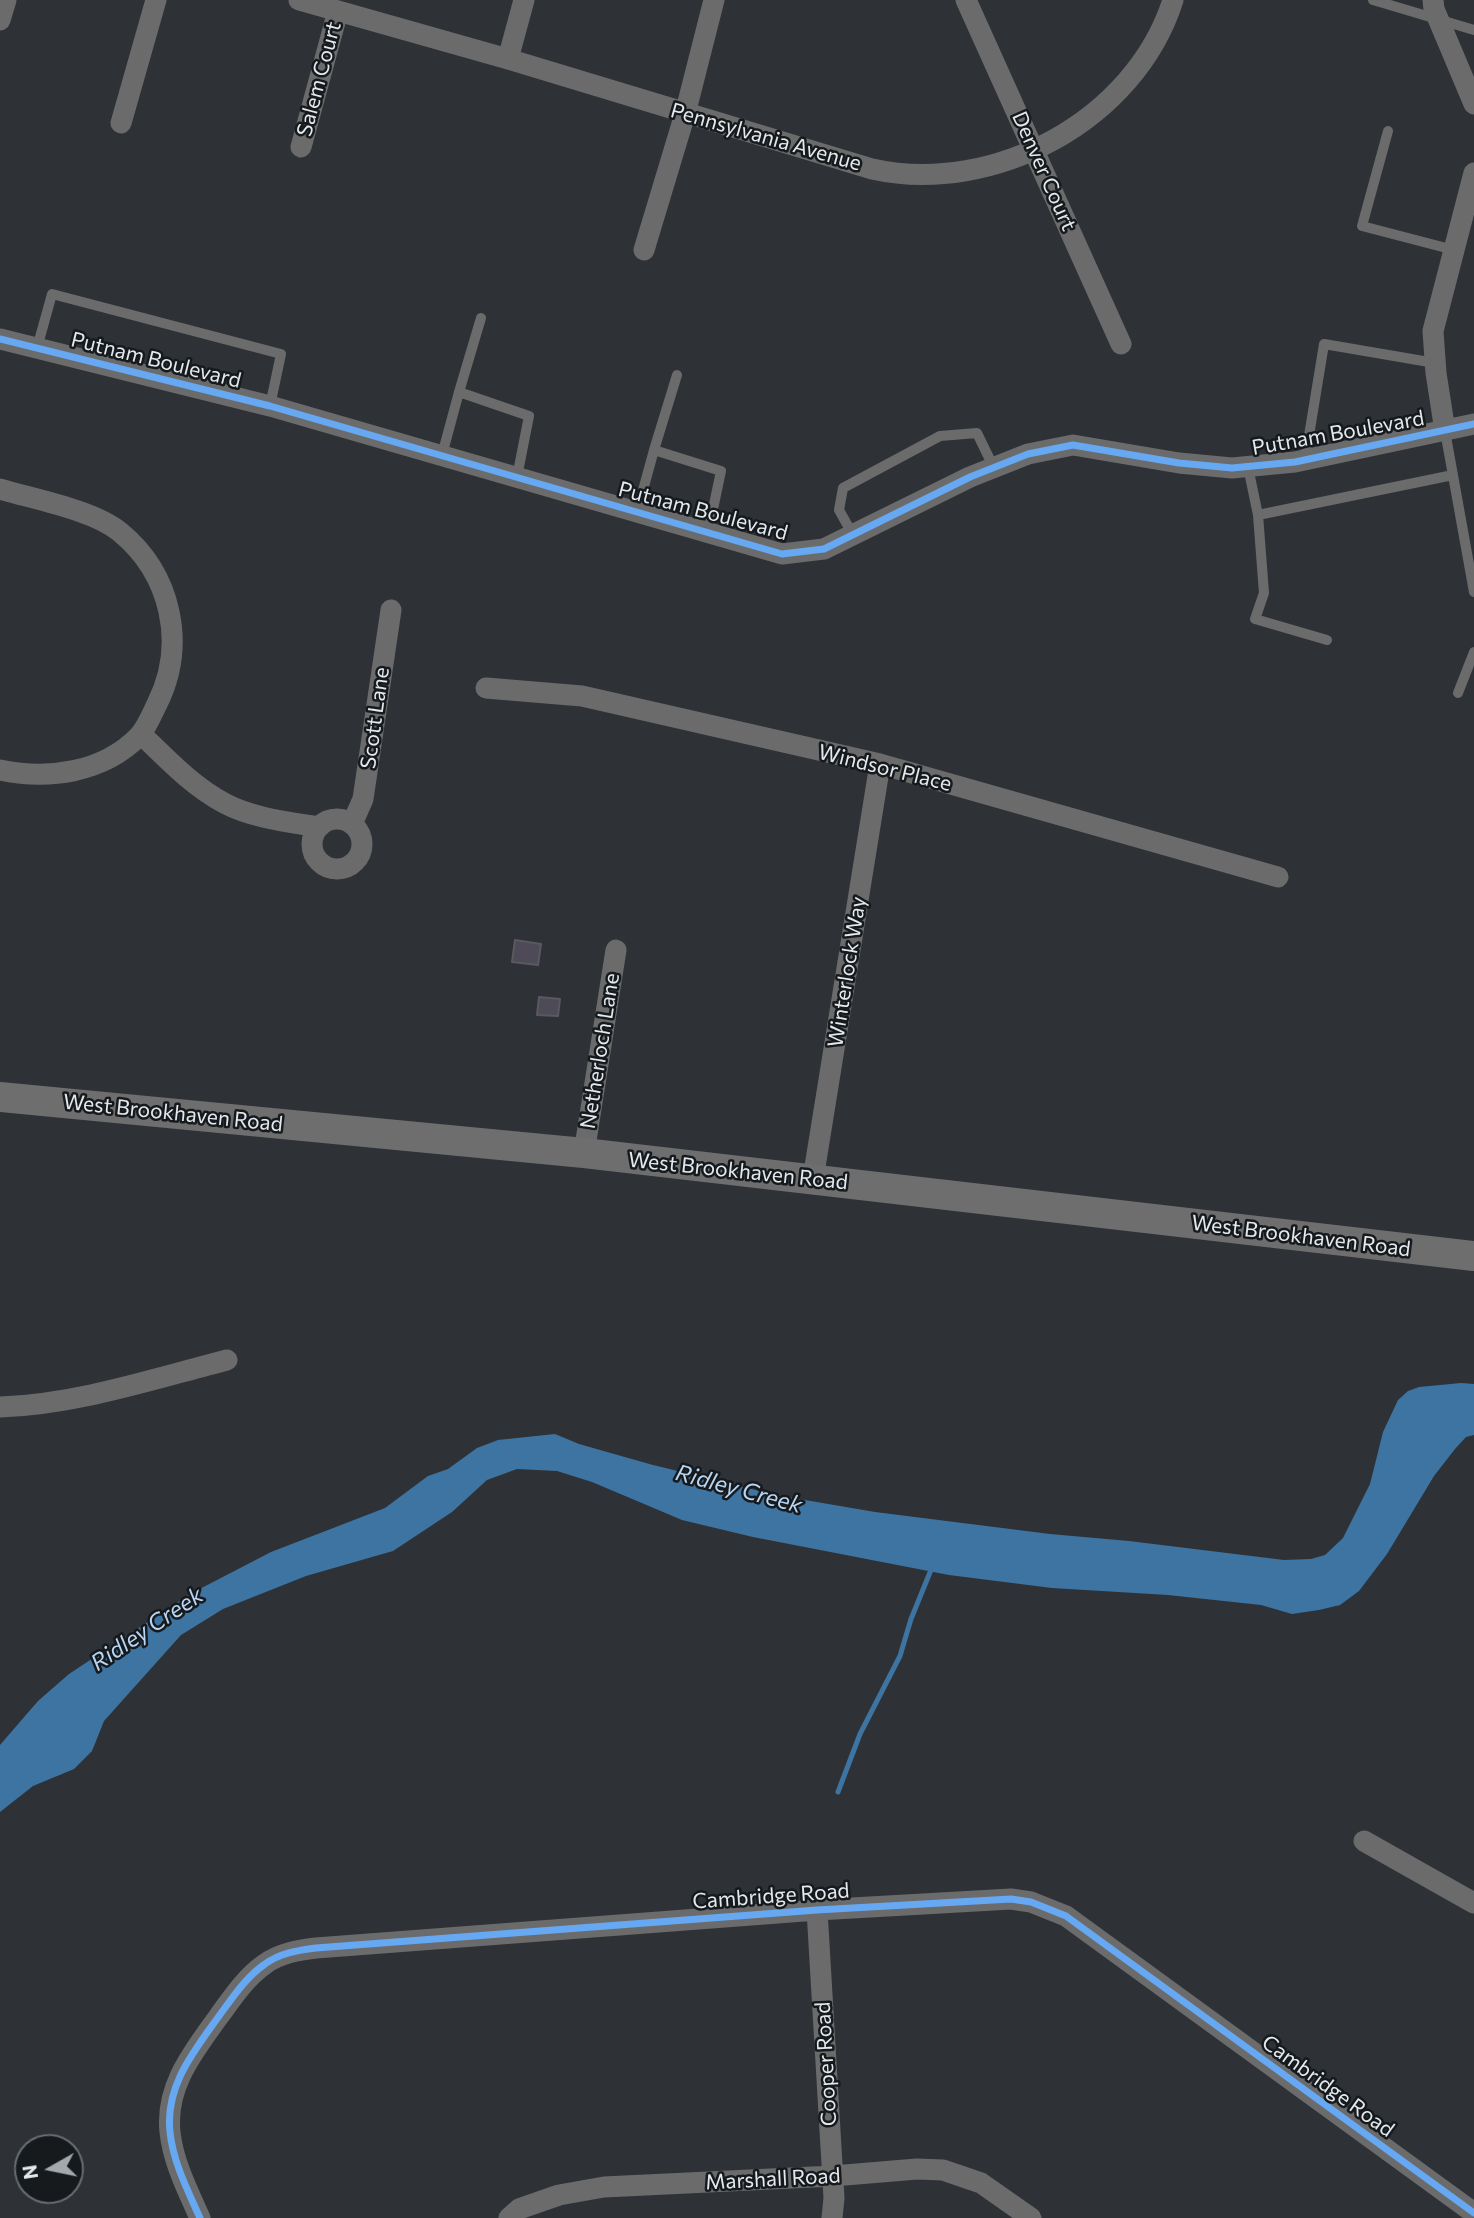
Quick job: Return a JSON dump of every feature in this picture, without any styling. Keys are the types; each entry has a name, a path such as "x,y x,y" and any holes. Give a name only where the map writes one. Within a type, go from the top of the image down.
{"street":[{"path":"0,20 6,0"},
{"path":"121,123 156,0"},
{"name":"Pennsylvania Avenue","path":"299,0 872,169 903,175 968,170 1035,150 1088,117 1132,75 1153,43 1172,0"},
{"path":"508,60 524,0"},
{"path":"645,250 685,114 714,0"},
{"name":"Denver Court","path":"966,0 1121,344"},
{"path":"1435,9 1474,104"},
{"name":"Salem Court","path":"301,147 338,11"},
{"path":"1445,431 1433,331 1474,173"},
{"name":"Putnam Boulevard","path":"0,339 270,406 782,554 824,549 994,468 1028,454 1073,445 1179,463 1232,468 1305,460 1474,424"},
{"path":"0,489 103,521 118,530 155,570 169,607 173,647 167,680 141,734 127,746 104,760 79,769 43,775 0,770"},
{"name":"Scott Lane","path":"352,824 363,799 391,610"},
{"name":"Windsor Place","path":"486,688 582,696 880,764 1278,877"},
{"path":"141,734 180,771 225,803 249,813 318,827"},
{"name":"Winterlock Way","path":"813,1179 880,764"},
{"path":"334,819 352,824 360,834 362,842 361,851 353,863 338,870 323,866 313,852 313,834 326,821 334,819"},
{"name":"Netherloch Lane","path":"584,1153 616,950"},
{"name":"West Brookhaven Road","path":"0,1097 584,1153 1474,1256"},
{"path":"0,1407 27,1406 86,1397 227,1360"},
{"path":"1364,1841 1474,1903"},
{"name":"Cambridge Road","path":"201,2218 175,2158 170,2131 171,2106 178,2081 187,2060 239,1989 266,1964 280,1956 316,1948 992,1899 1031,1902 1066,1916 1474,2213"},
{"name":"Cooper Road","path":"817,1910 833,2176 832,2218"},
{"name":"Marshall Road","path":"509,2218 519,2209 559,2194 604,2187 833,2176 917,2169 943,2170 981,2183 1031,2218"}],"lane":[{"path":"1373,0 1435,9 1474,30"},
{"path":"1388,131 1362,226 1454,250"},
{"path":"37,348 52,294 281,354 270,406"},
{"path":"442,455 481,318"},
{"path":"1305,460 1324,344 1435,363"},
{"path":"637,512 677,375"},
{"path":"459,392 529,416 517,477"},
{"path":"1445,431 1474,592"},
{"path":"853,535 839,510 843,488 940,436 977,433 994,468"},
{"path":"654,450 721,471 708,533"},
{"path":"1248,467 1258,515 1264,593 1255,619 1327,639"},
{"path":"1258,515 1453,475"},
{"path":"1458,693 1474,652"}],"water":[{"name":"Ridley Creek","path":"1474,1384 1474,1435 1466,1437 1434,1476 1387,1554 1359,1591 1340,1605 1292,1614 1261,1605 1168,1595 1052,1588 949,1575 753,1537 682,1520 592,1482 557,1471 517,1469 487,1480 452,1512 393,1551 306,1576 223,1609 181,1635 104,1721 92,1751 74,1769 33,1786 0,1812 0,1745 38,1701 69,1674 190,1594 271,1552 385,1508 428,1476 448,1469 477,1448 498,1440 555,1434 579,1444 653,1465 776,1495 875,1512 1284,1560 1311,1559 1325,1555 1343,1538 1370,1484 1383,1432 1398,1400 1408,1391 1419,1387"}],"building":[{"path":"515,940 541,944 538,965 512,962"},
{"path":"539,997 560,999 558,1016 537,1015"}],"waterway":[{"path":"838,1792 860,1734 900,1656 911,1619 933,1565"}],"cycle path":[{"path":"0,339 270,406 782,554 824,549 970,477 1028,454 1073,445 1179,463 1232,468 1295,462 1474,424"},
{"path":"200,2218 174,2154 170,2132 172,2099 191,2056 240,1988 258,1969 283,1955 316,1948 817,1910 1011,1899 1031,1902 1066,1916 1474,2213"}]}
